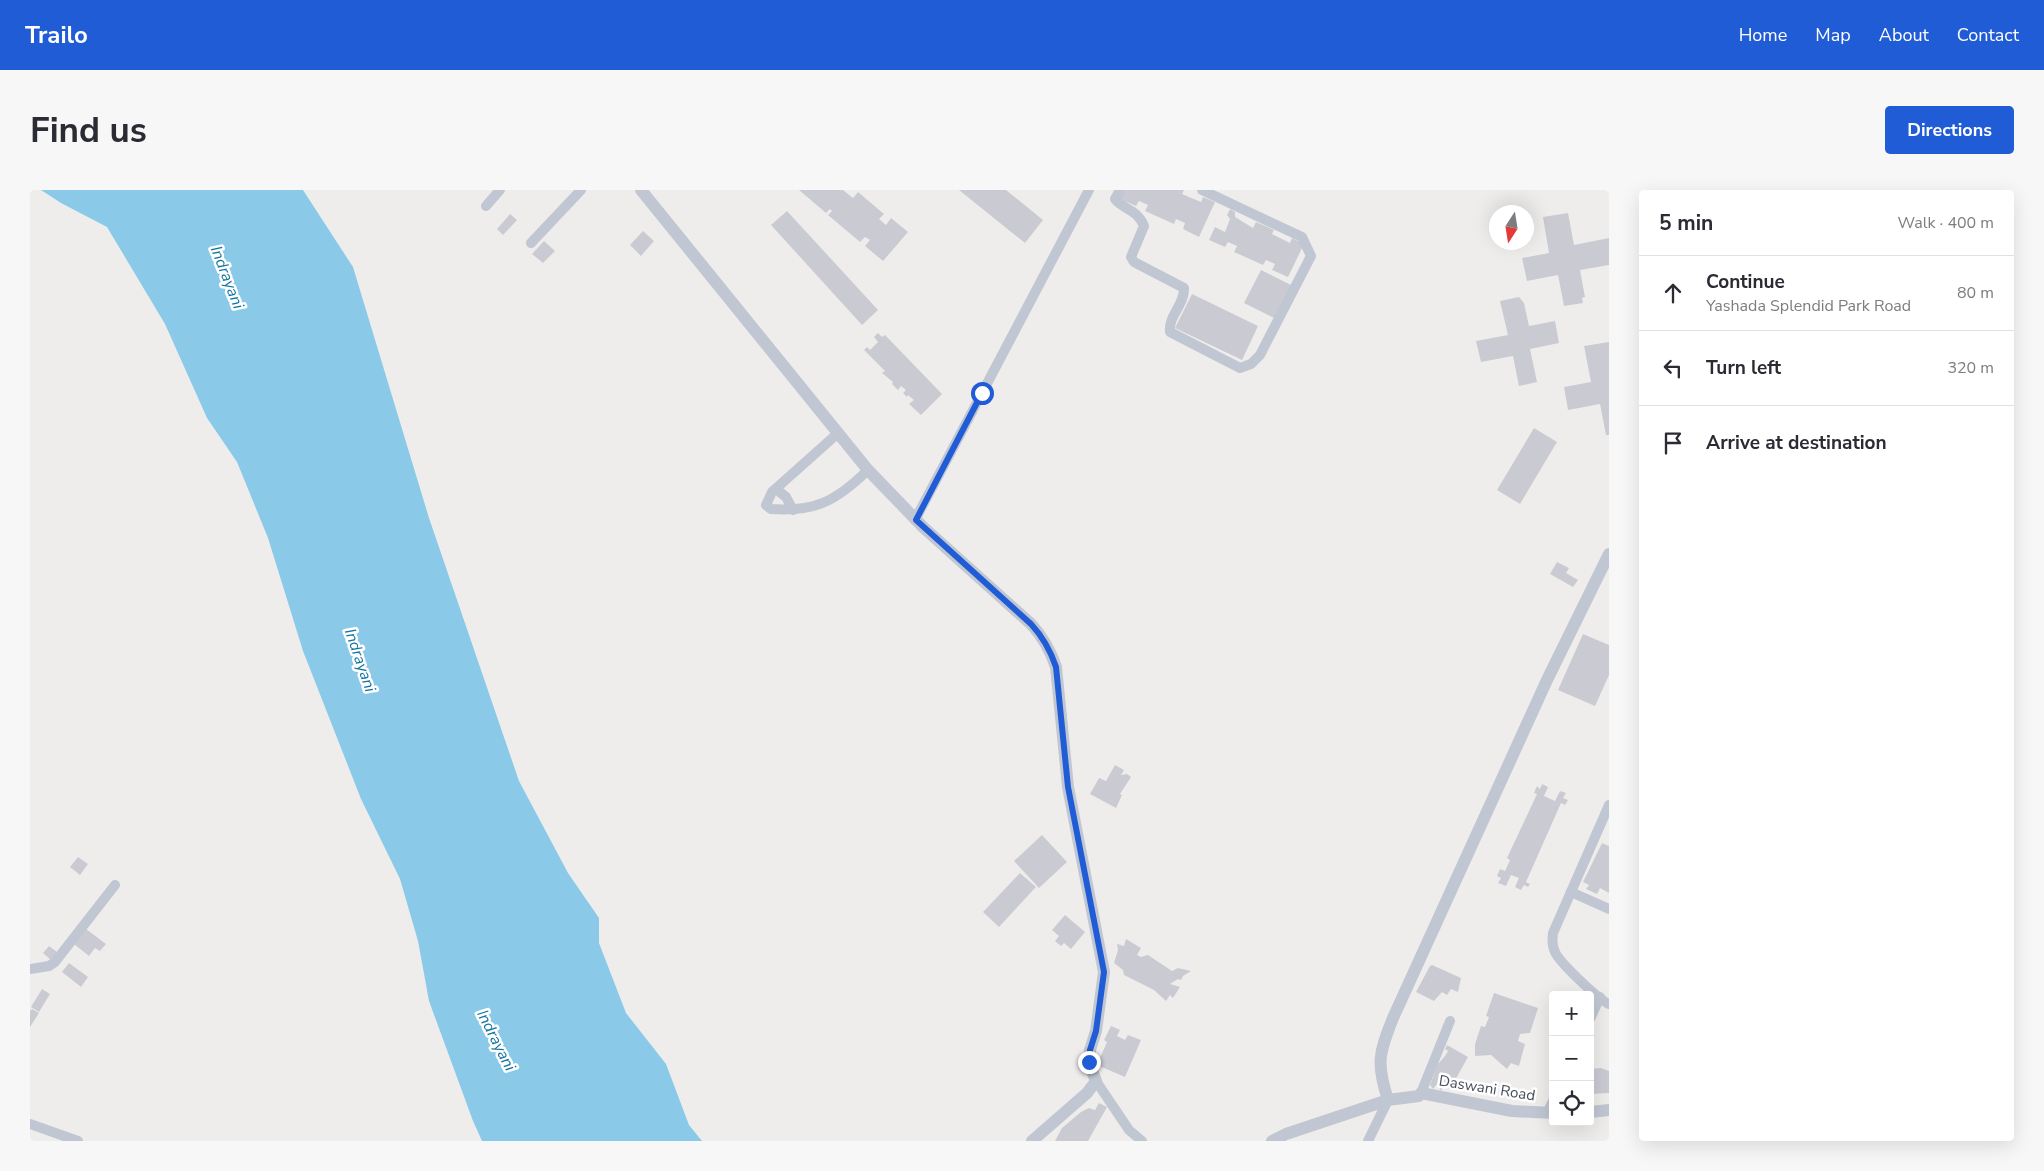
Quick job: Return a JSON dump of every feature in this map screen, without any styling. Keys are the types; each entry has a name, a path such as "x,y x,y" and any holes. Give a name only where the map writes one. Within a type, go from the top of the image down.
{"street":[{"path":"486,206 500,190"},
{"path":"531,243 581,190"},
{"path":"642,190 837,434 868,470 916,520 1031,624 1042,636 1051,651 1056,667 1068,787 1104,972 1096,1031 1090,1050 1089,1062 1096,1081 1129,1130 1142,1141"},
{"path":"916,520 1089,190"},
{"path":"1120,190 1115,200 1117,203 1128,208 1141,219 1144,226 1132,251 1131,257 1134,262 1184,288 1184,294 1169,325 1170,332 1240,368 1251,364 1260,355 1311,256 1302,237 1202,190"},
{"path":"837,434 776,489 768,498 766,504 771,509 793,510 815,507 848,489 868,470"},
{"path":"776,489 786,497 793,510"},
{"path":"1368,1141 1388,1100 1382,1080 1380,1063 1382,1047 1393,1018 1547,680 1609,554"},
{"path":"1594,1014 1606,1001 1562,963 1555,954 1552,944 1553,933 1609,805"},
{"path":"30,969 49,966 55,962 114,885"},
{"path":"1571,892 1609,909"},
{"path":"1421,1093 1450,1022"},
{"path":"1032,1141 1045,1136 1087,1093 1096,1081"},
{"name":"Daswani Road","path":"1272,1141 1286,1134 1388,1100 1419,1096 1421,1093 1512,1111 1549,1113"},
{"path":"1594,1112 1609,1110"},
{"path":"30,1124 78,1141"}],"water":[{"name":"Indrayani","path":"41,190 303,190 353,267 429,518 519,781 568,873 599,918 599,943 626,1013 666,1064 689,1125 702,1141 482,1141 429,1001 418,941 400,879 361,799 303,651 268,538 237,462 207,418 165,324 107,227 61,203"}],"building":[{"path":"799,190 843,190 853,198 858,192 884,214 879,219 886,225 891,218 908,232 883,261 865,246 870,240 865,237 860,242 828,215 832,211 830,209 826,213"},
{"path":"959,190 1006,190 1043,220 1025,243"},
{"path":"1124,190 1184,190 1182,194 1201,202 1203,197 1215,202 1199,237 1183,229 1185,223 1176,219 1174,224 1145,211 1148,205 1139,201 1136,206 1120,199"},
{"path":"1230,209 1235,212 1235,217 1253,228 1256,222 1274,230 1272,234 1290,243 1292,238 1304,244 1288,277 1272,270 1275,264 1266,260 1263,265 1234,252 1237,246 1228,242 1225,247 1209,240 1215,227 1225,232 1230,219 1227,215"},
{"path":"787,211 878,310 862,325 771,225"},
{"path":"1568,213 1574,245 1609,238 1609,265 1580,270 1585,297 1582,298 1583,303 1564,306 1558,275 1527,281 1522,258 1549,253 1543,217"},
{"path":"510,214 517,220 503,235 497,229"},
{"path":"643,231 654,241 641,256 630,245"},
{"path":"544,241 555,251 543,263 532,254"},
{"path":"1261,270 1293,286 1276,319 1244,303"},
{"path":"1192,294 1258,326 1242,360 1175,328"},
{"path":"1519,297 1524,303 1529,326 1555,321 1559,343 1530,349 1537,382 1519,386 1513,356 1481,362 1476,341 1508,335 1500,301"},
{"path":"878,333 882,337 885,335 942,394 921,415 909,404 914,400 903,393 906,390 901,386 898,390 892,384 893,382 882,373 885,371 864,350 867,347 870,350 878,342 874,337"},
{"path":"1609,342 1609,435 1606,435 1600,404 1568,410 1564,387 1591,382 1584,346"},
{"path":"1534,428 1557,442 1520,504 1497,490"},
{"path":"1557,562 1569,568 1566,573 1578,580 1573,587 1550,574"},
{"path":"1583,634 1609,645 1609,675 1595,706 1558,690"},
{"path":"1115,765 1124,770 1121,775 1127,774 1131,777 1120,794 1122,795 1116,808 1090,794 1099,778 1106,781"},
{"path":"1542,784 1548,787 1544,796 1555,801 1560,791 1566,793 1563,798 1568,800 1565,805 1561,803 1526,882 1530,884 1528,887 1524,885 1521,890 1515,887 1519,878 1511,875 1506,886 1498,883 1501,878 1497,876 1500,869 1505,871 1510,860 1507,858 1537,794 1534,793 1537,786 1540,789"},
{"path":"1042,835 1067,862 1039,888 1014,861"},
{"path":"1602,843 1609,846 1609,893 1600,888 1597,894 1586,889 1589,885 1583,882"},
{"path":"78,857 88,864 80,875 70,867"},
{"path":"1020,873 1036,887 999,927 983,912"},
{"path":"1065,915 1085,932 1071,949 1064,943 1061,946 1055,941 1059,936 1052,930"},
{"path":"86,929 106,944 100,951 95,948 89,956 74,944"},
{"path":"1126,939 1141,948 1137,955 1141,957 1148,955 1172,971 1178,968 1191,971 1183,976 1181,980 1178,979 1170,984 1180,987 1173,998 1170,995 1166,1001 1154,990 1124,975 1123,970 1114,963 1118,950 1117,944 1124,946"},
{"path":"49,946 57,952 51,960 43,953"},
{"path":"69,963 88,977 81,987 62,972"},
{"path":"1432,965 1461,978 1458,992 1451,989 1447,995 1442,992 1434,1001 1416,992"},
{"path":"42,989 50,994 39,1012 31,1007"},
{"path":"1494,993 1538,1008 1530,1033 1520,1034 1518,1041 1525,1044 1519,1066 1511,1063 1507,1069 1491,1055 1475,1056 1475,1044 1481,1026 1485,1027 1489,1017 1486,1016"},
{"path":"32,1009 39,1013 30,1027 30,1011"},
{"path":"1111,1026 1120,1030 1117,1036 1125,1040 1128,1035 1141,1040 1125,1077 1097,1065 1107,1042 1104,1040"},
{"path":"1447,1045 1468,1057 1450,1089 1444,1086 1441,1091 1438,1086 1440,1084 1437,1084 1433,1089 1430,1085 1436,1069 1433,1064 1439,1063 1445,1056 1448,1051 1445,1049"},
{"path":"1601,1068 1609,1071 1609,1093 1594,1094 1594,1069"},
{"path":"1099,1103 1107,1107 1088,1141 1055,1141 1062,1128 1081,1112 1089,1108 1095,1110"}],"route":[{"path":"982,393 916,520 1031,624 1042,636 1051,651 1056,667 1068,787 1104,972 1096,1031 1090,1050 1089,1062"}]}
